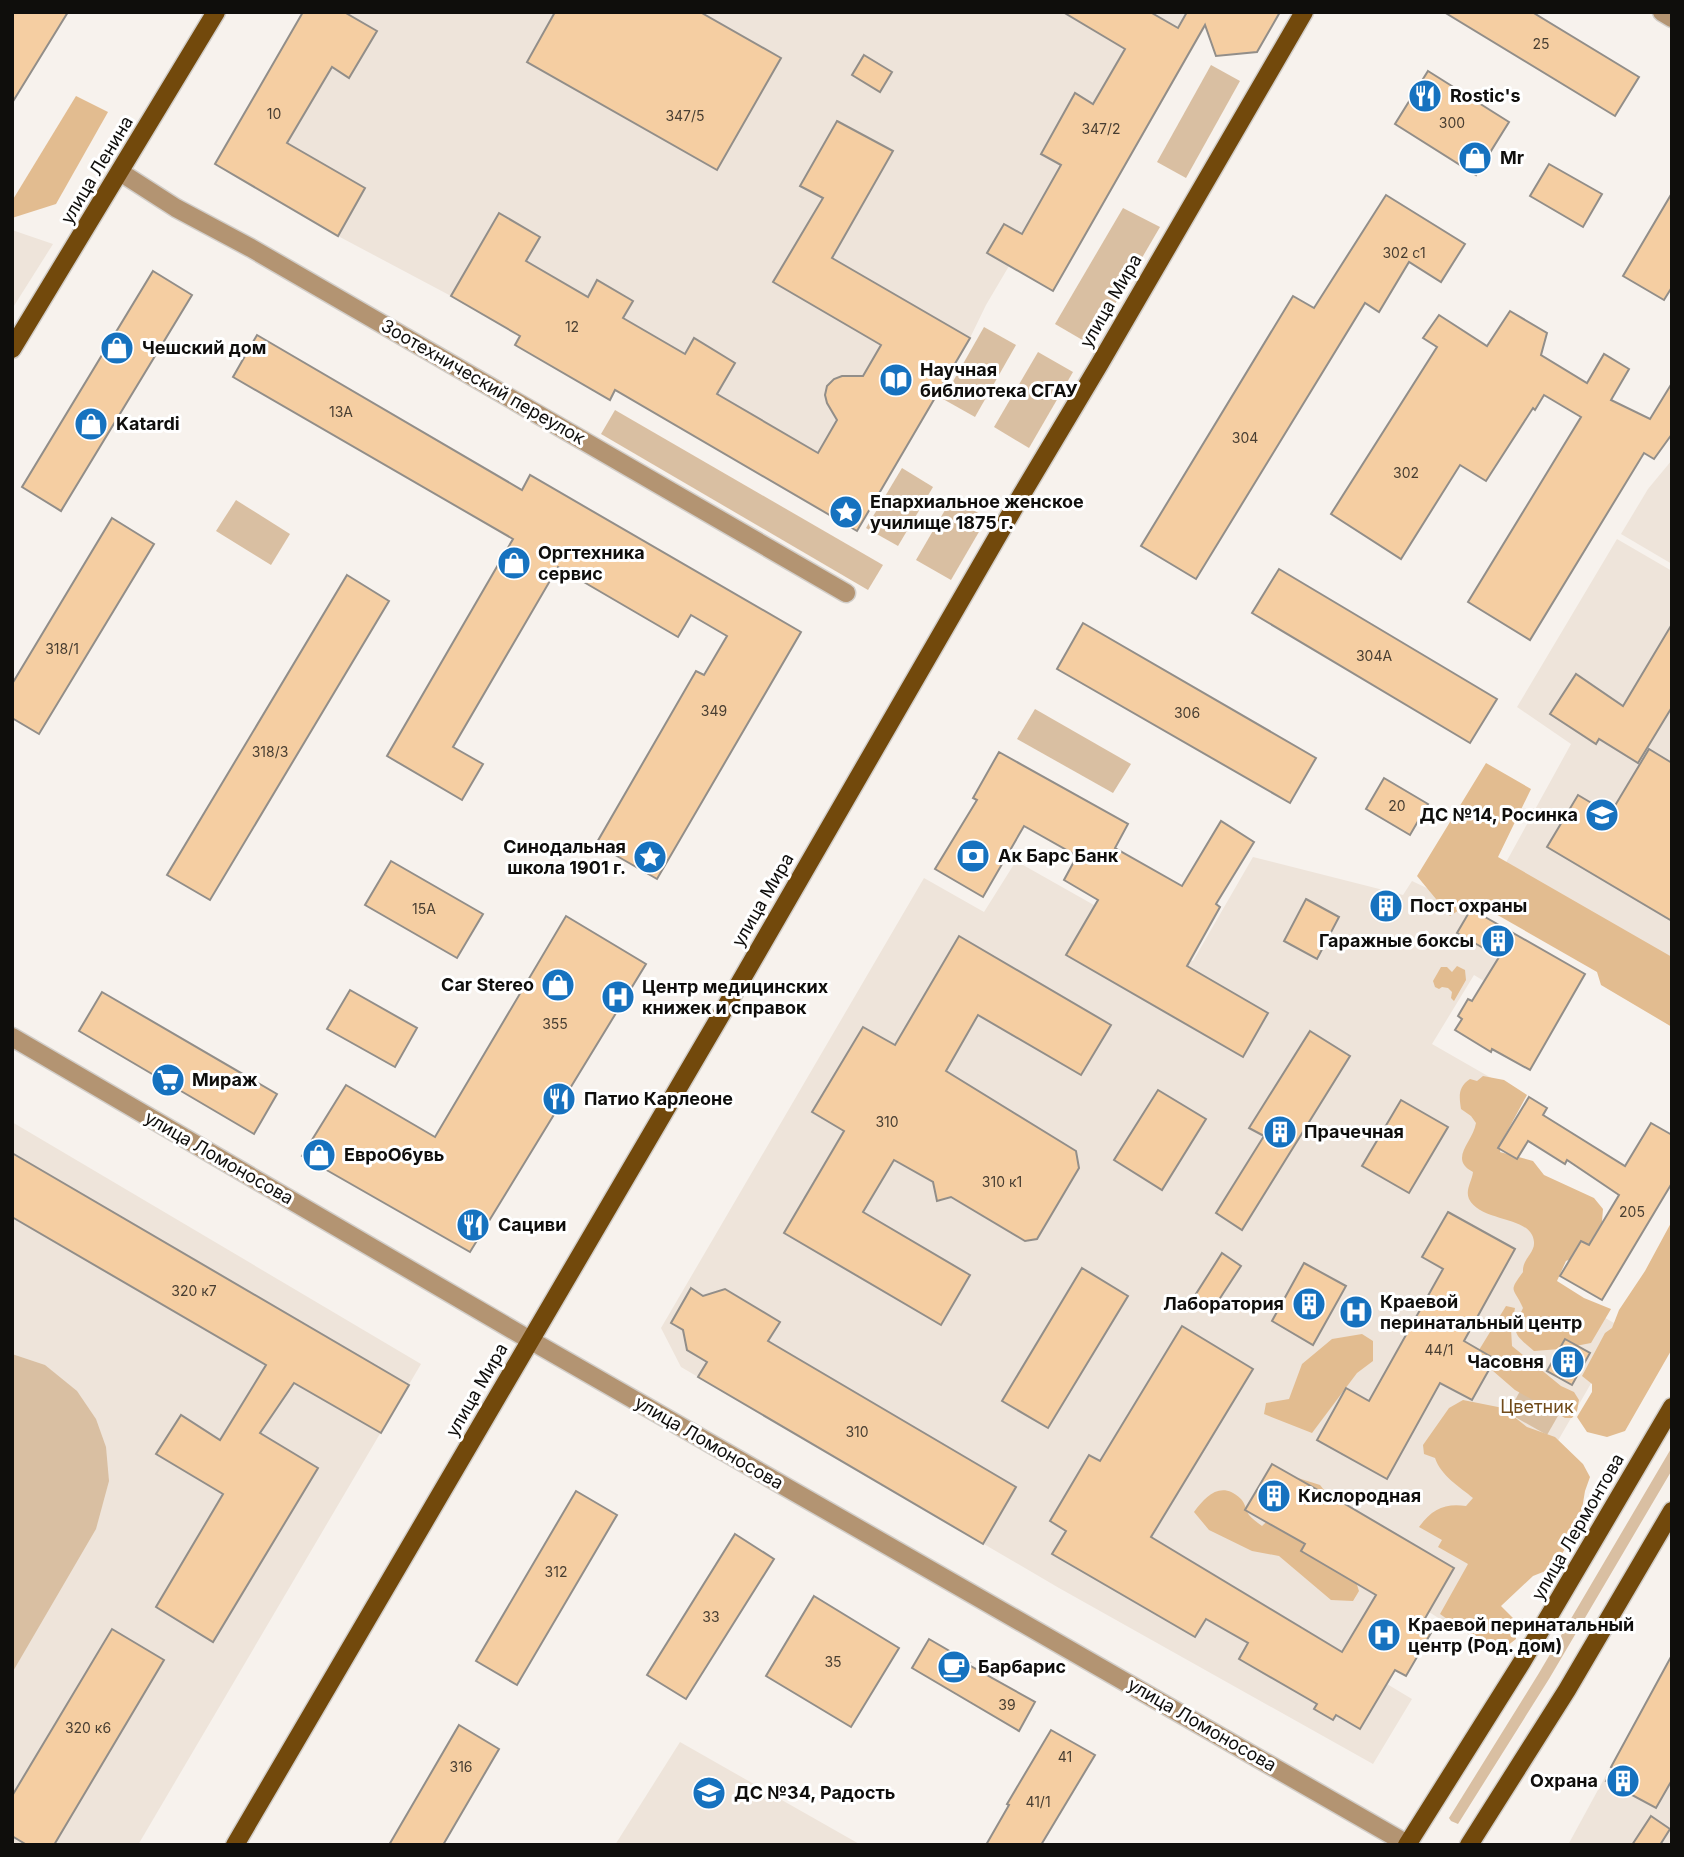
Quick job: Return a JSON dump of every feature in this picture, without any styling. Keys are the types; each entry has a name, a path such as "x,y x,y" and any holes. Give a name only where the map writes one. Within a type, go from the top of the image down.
{"main road":[{"name":"улица Ленина","path":"12,349 216,12"},
{"name":"улица Мира","path":"235,1845 1304,12"},
{"name":"улица Лермонтова","path":"1408,1844 1522,1662 1672,1407"},
{"path":"1469,1845 1567,1690 1672,1511"}],"street":[{"path":"1662,12 1672,18"},
{"name":"Зоотехнический переулок","path":"120,172 176,208 251,247 846,593"},
{"name":"улица Ломоносова","path":"12,1037 530,1340 1408,1844"}],"shaded area":[{"path":"303,12 1214,12 1053,291 1009,266 857,531 616,390 610,400 520,336 338,236 215,164"},
{"path":"76,96 108,112 56,204 12,218 12,201"},
{"path":"12,230 53,244 12,309"},
{"path":"1672,460 1672,564 1621,534 1648,489"},
{"name":"ДС №14, Росинка","path":"1617,539 1672,571 1672,990 1493,886 1571,744 1517,707"},
{"path":"1486,763 1531,789 1498,857 1672,957 1672,1027 1601,985 1597,972 1473,901 1450,916 1417,876"},
{"path":"1253,857 1403,895 1412,881 1471,909 1550,954 1522,1004 1474,975 1432,1044 1521,1095 1492,1151 1561,1211 1534,1278 1623,1328 1451,1626 1429,1612 1420,1626 1431,1633 1406,1676 1395,1670 1387,1684 1412,1699 1373,1764 1059,1588 681,1367 661,1328 924,878 984,912 1016,861 1193,961"},
{"path":"1457,966 1465,970 1466,980 1454,1001 1448,988 1439,989 1433,981 1441,967 1447,967 1452,972"},
{"path":"1483,1076 1504,1080 1527,1095 1502,1141 1500,1152 1533,1161 1544,1175 1594,1198 1603,1209 1600,1247 1566,1261 1557,1281 1584,1298 1611,1309 1591,1343 1534,1351 1516,1332 1523,1308 1514,1287 1533,1250 1534,1242 1525,1227 1475,1207 1468,1196 1473,1172 1462,1162 1464,1150 1476,1123 1461,1109 1460,1092 1470,1079 1477,1081"},
{"path":"12,1122 421,1364 138,1845 12,1845"},
{"path":"1672,1221 1672,1349 1625,1431 1607,1437 1587,1432 1577,1417 1592,1392 1592,1384 1582,1376"},
{"path":"1506,1306 1515,1308 1511,1329 1512,1346 1561,1386 1574,1392 1579,1400 1577,1411 1572,1418 1565,1418 1515,1390 1483,1365 1479,1350"},
{"path":"1362,1334 1373,1341 1373,1361 1357,1373 1312,1433 1264,1414 1266,1403 1289,1399 1302,1364 1332,1339"},
{"path":"1463,1400 1503,1408 1527,1427 1555,1437 1583,1464 1590,1477 1580,1521 1553,1568 1533,1576 1501,1606 1514,1619 1516,1639 1503,1649 1475,1639 1440,1614 1468,1564 1438,1547 1442,1540 1419,1527 1440,1509 1452,1505 1466,1506 1473,1498 1446,1476 1435,1458 1424,1454 1423,1445 1449,1408"},
{"path":"1298,1478 1320,1485 1328,1495 1359,1591 1353,1601 1331,1600 1279,1556 1252,1551 1209,1530 1194,1512 1214,1492 1227,1491 1234,1493 1244,1502 1249,1515 1262,1526 1283,1504"},
{"path":"1660,1676 1672,1682 1672,1845 1568,1845"},
{"name":"ДС №34, Радость","path":"680,1742 861,1845 615,1845"}],"green space":[{"path":"1211,65 1240,81 1186,178 1157,162"},
{"path":"1123,208 1160,227 1091,345 1055,324"},
{"path":"984,327 1016,345 975,417 943,399"},
{"path":"1038,352 1073,372 1029,448 994,427"},
{"path":"615,410 883,565 868,590 601,434"},
{"path":"902,468 933,487 898,546 866,528"},
{"path":"952,498 987,518 951,580 916,560"},
{"path":"236,500 290,534 271,565 216,531"},
{"path":"1035,709 1131,764 1113,793 1017,739"},
{"path":"12,1354 45,1365 77,1391 96,1419 106,1447 109,1481 96,1529 12,1673"},
{"name":"Цветник","path":"1526,1380 1566,1402 1547,1435 1508,1413"},
{"path":"1672,1447 1672,1470 1549,1679 1458,1824 1451,1821 1449,1818 1539,1673"}],"building":[{"path":"12,12 68,12 12,103"},
{"path":"303,12 344,12 377,31 349,78 332,67 287,143 365,188 338,236 215,164"},
{"path":"555,12 700,12 781,58 717,170 527,62"},
{"path":"1063,12 1150,12 1178,28 1187,12 1280,12 1257,52 1216,56 1205,25 1053,291 987,253 1004,224 1022,234 1061,165 1041,154 1075,93 1093,104 1125,49"},
{"path":"1444,12 1532,12 1639,77 1615,116"},
{"path":"864,55 892,72 880,92 852,75"},
{"path":"1428,71 1509,122 1476,175 1395,124"},
{"path":"837,121 893,151 832,258 970,338 857,531 615,390 610,400 515,345 520,336 451,296 499,213 540,237 526,261 588,297 597,280 633,301 623,318 685,354 694,338 735,363 717,394 818,453 837,420 827,403 827,386 842,376 863,376 881,345 773,282 823,198 800,186"},
{"path":"1549,164 1602,194 1583,227 1530,196"},
{"path":"1672,193 1672,287 1664,300 1623,276"},
{"path":"1386,195 1465,244 1441,282 1409,262 1379,312 1365,303 1196,579 1141,546 1293,296 1314,308"},
{"path":"153,271 192,295 61,511 22,487"},
{"path":"1510,311 1547,333 1541,355 1587,383 1604,354 1629,369 1611,400 1650,419 1672,383 1672,434 1654,459 1644,453 1530,640 1468,602 1581,417 1544,395 1486,481 1460,465 1401,559 1331,514 1437,347 1423,338 1439,315 1487,346"},
{"path":"257,335 522,490 530,475 801,632 657,879 596,844 696,671 704,675 727,636 691,615 678,637 558,567 453,747 483,764 462,800 387,756 513,539 233,377"},
{"path":"112,518 154,544 39,734 12,718 12,684"},
{"path":"1279,569 1497,699 1470,743 1252,613"},
{"path":"347,575 389,601 210,900 167,875"},
{"path":"1083,623 1316,758 1290,803 1057,669"},
{"path":"1672,624 1672,707 1638,763 1599,739 1596,744 1550,714 1576,674 1623,706"},
{"name":"ДС №14, Росинка","path":"1649,749 1672,763 1672,921 1547,847 1578,795 1610,814"},
{"path":"999,752 1128,824 1115,848 1182,886 1221,821 1254,842 1216,904 1220,907 1187,966 1268,1013 1243,1057 1066,955 1098,900 1064,880 1077,856 1024,826 983,897 935,869 977,800 973,798"},
{"path":"1384,778 1428,804 1410,835 1366,809"},
{"path":"391,861 483,914 457,958 365,905"},
{"path":"1306,899 1339,917 1317,959 1284,941"},
{"path":"1471,909 1585,974 1530,1070 1492,1049 1491,1052 1455,1030 1462,1019 1458,1016 1468,999 1472,1001 1499,957 1457,933"},
{"path":"566,916 646,964 470,1252 302,1156 346,1085 435,1137"},
{"path":"959,936 1111,1025 1081,1075 978,1015 946,1071 1076,1151 1079,1168 1037,1239 1025,1241 951,1197 937,1201 933,1182 894,1160 863,1212 970,1275 941,1325 784,1233 844,1131 812,1112 863,1027 895,1045"},
{"path":"350,990 417,1028 395,1067 327,1029"},
{"path":"102,992 277,1094 254,1134 79,1031"},
{"name":"Прачечная","path":"1310,1031 1350,1056 1242,1230 1216,1213 1264,1136 1249,1128"},
{"path":"1158,1090 1206,1119 1162,1190 1114,1160"},
{"path":"1529,1097 1547,1108 1543,1115 1625,1166 1651,1123 1672,1135 1672,1183 1602,1300 1560,1276 1581,1241 1589,1245 1619,1195 1567,1160 1565,1164 1528,1141 1517,1159 1498,1148"},
{"path":"1401,1100 1448,1127 1409,1193 1362,1166"},
{"path":"12,1153 409,1385 381,1433 294,1383 260,1433 318,1468 213,1642 156,1607 223,1494 156,1454 181,1415 220,1440 266,1365 12,1217"},
{"path":"1448,1212 1515,1249 1464,1341 1495,1359 1472,1400 1440,1383 1387,1479 1317,1440 1346,1388 1369,1401 1443,1269 1422,1257"},
{"path":"1222,1253 1241,1266 1213,1309 1194,1297"},
{"name":"Лаборатория","path":"1304,1263 1346,1286 1313,1345 1272,1321"},
{"path":"1082,1268 1128,1296 1048,1428 1002,1401"},
{"path":"691,1288 703,1296 725,1289 780,1322 768,1341 1016,1487 983,1544 698,1377 707,1362 687,1350 683,1330 671,1323"},
{"path":"1182,1326 1253,1369 1151,1537 1342,1652 1376,1595 1301,1551 1305,1544 1245,1510 1272,1464 1454,1568 1420,1627 1431,1633 1406,1676 1395,1670 1360,1729 1336,1715 1333,1720 1314,1709 1317,1704 1239,1659 1248,1643 1206,1619 1195,1637 1052,1554 1066,1531 1050,1521 1089,1455 1100,1461"},
{"name":"Часовня","path":"1565,1339 1590,1353 1572,1385 1547,1371"},
{"path":"576,1491 617,1515 517,1685 476,1661"},
{"path":"735,1534 774,1559 686,1699 647,1675"},
{"path":"814,1596 899,1648 851,1727 766,1676"},
{"path":"112,1629 164,1660 54,1845 27,1845 12,1836 12,1796"},
{"path":"929,1639 1035,1702 1019,1731 912,1668"},
{"path":"1672,1655 1672,1780 1656,1808 1606,1781"},
{"path":"459,1725 499,1749 443,1845 389,1845"},
{"path":"1051,1730 1095,1755 1041,1845 986,1845 1009,1805 1007,1804"},
{"path":"1651,1816 1670,1829 1660,1845 1632,1845"}],"place":[{"name":"Rostic's","path":"1425,96"},
{"name":"Mr","path":"1475,158"},
{"name":"Чешский дом","path":"117,348"},
{"name":"Научная библиотека СГАУ","path":"896,380"},
{"name":"Katardi","path":"91,424"},
{"name":"Епархиальное женское училище 1875 г.","path":"846,512"},
{"name":"Оргтехника сервис","path":"514,563"},
{"name":"ДС №14, Росинка","path":"1602,815"},
{"name":"Ак Барс Банк","path":"973,856"},
{"name":"Синодальная школа 1901 г.","path":"650,857"},
{"name":"Пост охраны","path":"1386,906"},
{"name":"Гаражные боксы","path":"1498,941"},
{"name":"Car Stereo","path":"558,985"},
{"name":"Центр медицинских книжек и справок","path":"618,997"},
{"name":"Мираж","path":"168,1080"},
{"name":"Патио Карлеоне","path":"559,1099"},
{"name":"Прачечная","path":"1280,1132"},
{"name":"ЕвроОбувь","path":"319,1155"},
{"name":"Сациви","path":"473,1225"},
{"name":"Лаборатория","path":"1309,1304"},
{"name":"Краевой перинатальный центр","path":"1356,1312"},
{"name":"Часовня","path":"1568,1362"},
{"name":"Кислородная","path":"1274,1496"},
{"name":"Краевой перинатальный центр (Род. дом)","path":"1384,1635"},
{"name":"Барбарис","path":"954,1667"},
{"name":"Охрана","path":"1623,1781"},
{"name":"ДС №34, Радость","path":"709,1793"}]}
